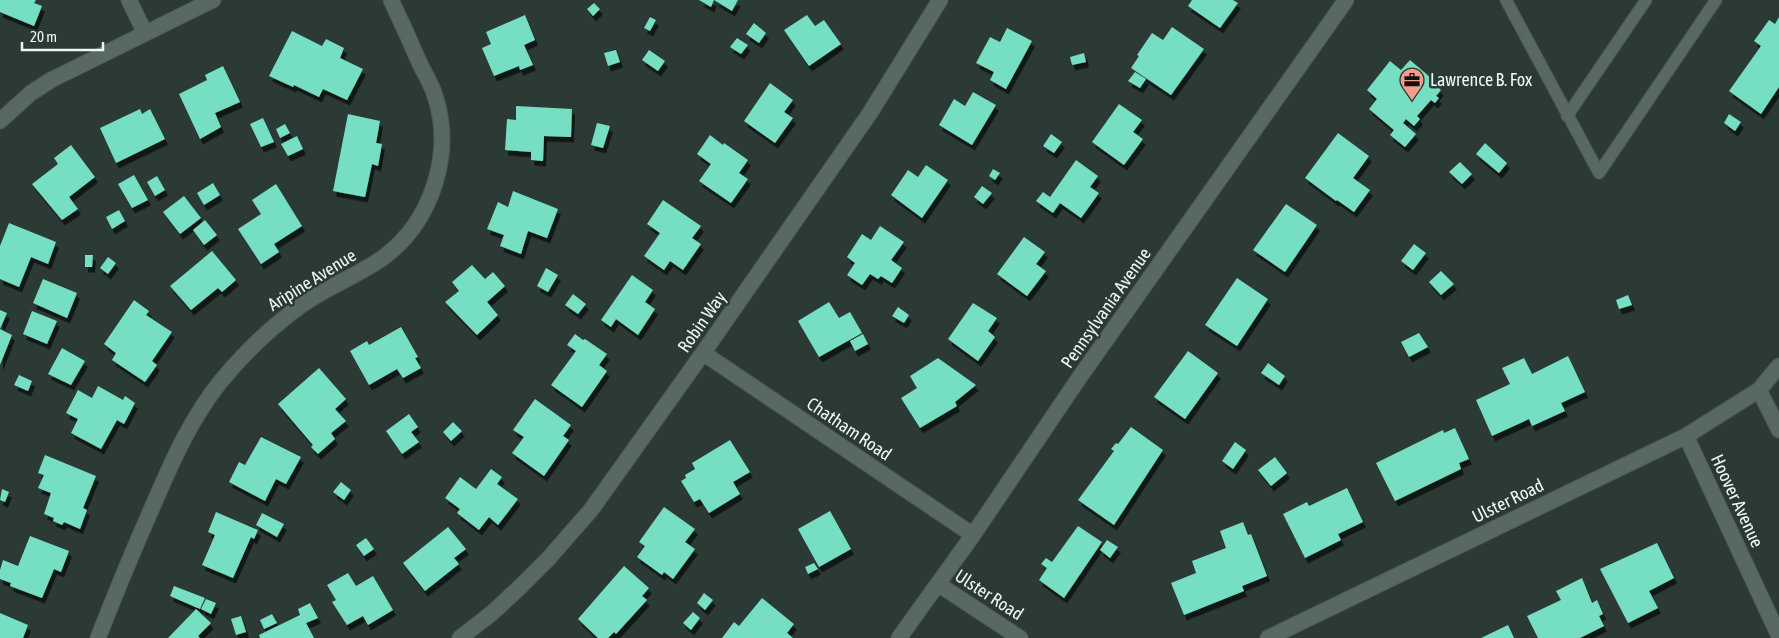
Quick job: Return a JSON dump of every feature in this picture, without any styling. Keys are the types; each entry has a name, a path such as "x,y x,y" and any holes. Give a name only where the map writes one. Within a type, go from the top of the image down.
{"street":[{"path":"129,0 145,33"},
{"path":"0,121 31,93 51,80 213,0"},
{"name":"Aripine Avenue","path":"98,638 132,552 176,454 196,416 220,382 246,352 275,324 305,302 386,256 420,218 431,195 439,171 442,145 441,120 435,95 391,0"},
{"name":"Pennsylvania Avenue","path":"899,638 973,535 1077,381 1346,0"},
{"name":"Robin Way","path":"460,638 492,613 548,559 591,510 870,113 936,2"},
{"name":"Chatham Road","path":"703,353 973,535"},
{"name":"Ulster Road","path":"1268,638 1686,436 1760,390 1779,366"},
{"path":"1760,390 1779,430"},
{"name":"Hoover Avenue","path":"1686,436 1779,636"},
{"name":"Ulster Road","path":"938,584 1020,638"}],"lane":[{"path":"1506,0 1599,173 1716,0"},
{"path":"1567,116 1646,0"}],"building":[{"path":"0,0 36,0 34,3 42,6 34,26 0,12"},
{"path":"699,0 714,0 711,7"},
{"path":"714,0 738,0 732,11"},
{"path":"1192,0 1233,0 1238,3 1220,28 1188,6"},
{"path":"594,3 600,9 593,16 587,9"},
{"path":"525,15 535,40 524,45 533,65 520,70 519,66 494,76 482,48 491,44 486,32"},
{"path":"807,15 815,26 824,20 841,44 809,66 784,30"},
{"path":"650,17 656,20 650,31 644,28"},
{"path":"1779,17 1779,87 1761,114 1729,91 1761,46 1754,41 1769,20 1775,24"},
{"path":"754,23 766,33 759,43 746,34"},
{"path":"1172,27 1204,49 1171,95 1131,68 1139,56 1137,55 1152,33 1163,40"},
{"path":"1007,28 1032,41 1006,89 990,80 994,72 976,63 990,37 1000,42"},
{"path":"292,31 322,46 326,39 344,48 340,58 363,69 347,100 323,89 319,97 269,76"},
{"path":"737,38 748,45 741,54 730,47"},
{"path":"616,50 620,62 608,66 604,53"},
{"path":"649,50 665,61 658,71 642,60"},
{"path":"1084,53 1086,62 1072,65 1070,57"},
{"path":"1410,60 1437,83 1435,85 1441,90 1436,96 1439,98 1435,103 1431,100 1417,116 1420,119 1414,126 1406,119 1403,123 1416,134 1405,147 1390,135 1394,130 1369,109 1377,99 1367,90 1390,61 1401,70"},
{"path":"223,66 240,102 215,113 221,127 200,139 179,94 207,80 205,75"},
{"path":"1135,72 1146,79 1140,88 1128,81"},
{"path":"770,83 793,100 784,112 793,118 775,143 744,121"},
{"path":"973,92 996,105 972,145 939,125 954,99 965,106"},
{"path":"1119,104 1142,120 1133,132 1143,139 1124,165 1092,142"},
{"path":"516,106 572,109 571,137 544,136 543,161 531,160 531,152 505,150 507,119 516,120"},
{"path":"140,109 142,114 150,109 165,139 116,163 100,128"},
{"path":"348,114 380,121 376,143 382,144 378,166 372,164 365,197 333,191"},
{"path":"1729,114 1741,122 1735,131 1724,123"},
{"path":"263,118 274,142 261,147 250,124"},
{"path":"597,123 610,126 603,148 591,145"},
{"path":"285,124 290,133 280,138 276,129"},
{"path":"1338,133 1369,156 1353,178 1370,190 1354,212 1305,178"},
{"path":"1051,134 1062,142 1054,153 1043,146"},
{"path":"710,135 748,160 739,173 748,179 731,203 699,181 711,164 697,154"},
{"path":"297,136 303,149 288,156 281,144"},
{"path":"1485,143 1507,163 1499,173 1476,154"},
{"path":"71,145 95,177 69,197 78,209 62,220 32,184 58,164 54,158"},
{"path":"1076,160 1098,176 1090,187 1099,193 1081,218 1060,203 1053,213 1036,201 1043,192 1050,197"},
{"path":"1460,162 1472,174 1462,184 1449,172"},
{"path":"926,165 948,180 922,218 891,195 908,170 918,177"},
{"path":"993,169 1000,173 995,180 989,176"},
{"path":"134,175 148,200 132,208 118,184"},
{"path":"157,176 165,190 155,196 147,182"},
{"path":"213,183 220,195 204,205 197,193"},
{"path":"276,184 302,226 274,244 279,252 261,264 238,229 261,214 252,200"},
{"path":"982,186 992,193 983,204 974,197"},
{"path":"513,191 558,209 547,238 528,231 521,254 500,246 504,235 487,229 498,202 508,207"},
{"path":"184,196 201,218 180,234 163,212"},
{"path":"663,200 701,226 692,238 701,244 683,270 670,261 664,270 644,256 660,233 647,224"},
{"path":"1286,204 1317,225 1285,272 1253,250"},
{"path":"119,210 125,221 112,229 106,217"},
{"path":"205,220 217,235 204,245 193,230"},
{"path":"9,223 56,242 48,264 31,257 19,287 0,279 0,246"},
{"path":"880,226 904,242 891,260 902,268 892,283 881,276 878,279 870,274 862,285 847,275 855,263 847,257 862,234 871,240"},
{"path":"1024,237 1045,252 1036,264 1046,271 1027,296 997,274"},
{"path":"1414,244 1426,253 1413,270 1401,261"},
{"path":"212,251 236,280 222,292 218,288 191,310 170,286"},
{"path":"85,255 93,255 92,267 85,267"},
{"path":"108,257 116,263 108,274 100,268"},
{"path":"472,265 485,279 493,272 505,286 487,302 498,315 477,335 445,302 459,291 452,282"},
{"path":"546,268 558,275 548,292 537,286"},
{"path":"1441,271 1454,284 1441,295 1429,282"},
{"path":"632,275 653,290 645,302 655,309 638,335 616,319 611,327 601,320"},
{"path":"1237,278 1268,299 1237,346 1205,325"},
{"path":"43,279 77,293 67,318 33,303"},
{"path":"573,294 586,304 578,314 565,305"},
{"path":"1628,295 1632,305 1619,309 1616,300"},
{"path":"134,300 149,311 146,315 172,332 152,361 157,365 145,382 112,360 116,353 104,344"},
{"path":"829,302 839,318 850,312 862,333 819,357 798,321"},
{"path":"973,303 997,318 988,331 995,337 978,361 948,339"},
{"path":"898,307 909,315 904,323 892,316"},
{"path":"0,310 7,313 0,329"},
{"path":"32,311 57,321 47,344 23,334"},
{"path":"401,327 418,357 415,358 421,368 403,378 397,369 369,385 350,351 367,341 369,345"},
{"path":"0,329 12,335 0,365"},
{"path":"1419,333 1428,347 1409,357 1401,342"},
{"path":"575,334 607,354 599,365 607,371 582,407 551,385 576,351 567,345"},
{"path":"863,334 868,344 855,351 850,341"},
{"path":"62,348 85,361 71,385 48,374"},
{"path":"1188,351 1218,373 1185,419 1154,397"},
{"path":"1568,356 1585,392 1561,403 1565,411 1532,426 1529,419 1492,436 1476,400 1510,384 1502,368 1524,358 1532,374"},
{"path":"938,358 976,385 955,402 957,406 920,428 901,398 917,388 910,376"},
{"path":"1268,363 1285,376 1279,385 1261,373"},
{"path":"319,368 346,399 335,409 346,421 331,433 335,439 318,454 311,447 313,445 278,404"},
{"path":"19,375 32,381 28,391 14,385"},
{"path":"98,386 123,400 125,396 135,403 124,424 117,420 101,449 71,433 78,419 66,413 78,390 92,398"},
{"path":"535,399 571,425 563,436 569,440 544,476 512,453 524,437 513,430"},
{"path":"409,414 418,427 411,432 419,442 402,454 386,431"},
{"path":"453,422 462,431 451,441 443,432"},
{"path":"1131,427 1163,450 1114,525 1078,500 1114,451 1111,449 1116,443 1118,444"},
{"path":"1455,428 1469,459 1459,463 1461,469 1395,501 1376,463 1443,430 1444,433"},
{"path":"261,437 301,457 286,484 276,479 265,501 229,482 239,462 245,465"},
{"path":"730,440 750,472 733,482 740,494 709,513 700,499 694,502 681,481 686,478 685,475 695,469 692,463"},
{"path":"1235,442 1246,450 1233,469 1222,461"},
{"path":"45,455 96,476 83,508 87,510 80,529 64,522 62,525 53,521 54,518 44,514 51,493 38,488 44,475 38,473"},
{"path":"1275,457 1287,473 1271,486 1258,470"},
{"path":"491,469 502,477 497,484 518,499 498,525 489,517 479,530 457,513 460,509 445,498 460,477 476,489"},
{"path":"341,482 351,490 344,500 333,492"},
{"path":"1347,488 1363,522 1338,534 1341,540 1305,558 1283,514 1307,502 1309,506"},
{"path":"2,489 9,492 5,502 0,500"},
{"path":"664,507 695,529 685,542 695,549 673,579 664,572 662,575 637,557 645,546 639,542"},
{"path":"830,511 851,549 819,567 798,529"},
{"path":"216,512 258,530 254,539 251,537 233,578 202,565 215,535 208,532"},
{"path":"262,513 284,524 277,537 256,525"},
{"path":"1243,522 1248,535 1251,534 1267,576 1242,586 1244,591 1184,615 1171,583 1196,573 1192,561 1226,548 1220,531"},
{"path":"1078,526 1102,542 1064,598 1039,580 1047,568 1041,564 1046,558 1052,562"},
{"path":"448,527 466,549 454,558 459,564 425,591 403,563"},
{"path":"30,536 69,551 61,572 54,569 42,598 10,586 11,583 0,579 3,560 18,566"},
{"path":"366,538 374,549 364,556 356,545"},
{"path":"1107,540 1118,547 1110,558 1100,550"},
{"path":"1657,543 1674,578 1649,591 1658,608 1628,623 1600,569"},
{"path":"814,563 818,569 808,574 805,567"},
{"path":"624,566 649,588 642,596 647,600 616,634 614,632 608,638 598,638 578,619"},
{"path":"348,573 356,586 373,576 393,610 368,625 363,616 347,625 332,602 336,600 327,585"},
{"path":"1582,578 1592,603 1597,600 1603,614 1599,616 1604,626 1580,638 1538,638 1527,616 1561,600 1556,591"},
{"path":"174,586 205,598 200,609 170,596"},
{"path":"704,593 713,600 705,610 697,603"},
{"path":"762,598 794,624 787,633 793,638 722,638 734,622 739,626"},
{"path":"206,599 216,603 211,614 201,609"},
{"path":"310,603 318,618 306,623 314,638 260,638 259,635 300,615 298,609"},
{"path":"196,609 211,623 198,636 200,638 168,638"},
{"path":"693,612 700,618 691,630 683,623"},
{"path":"0,613 28,625 23,638 0,638"},
{"path":"272,614 277,623 264,629 260,620"},
{"path":"241,616 246,632 236,635 231,619"},
{"path":"1508,625 1514,638 1481,638"}],"place":[{"name":"Lawrence B. Fox","path":"1412,101"}]}
